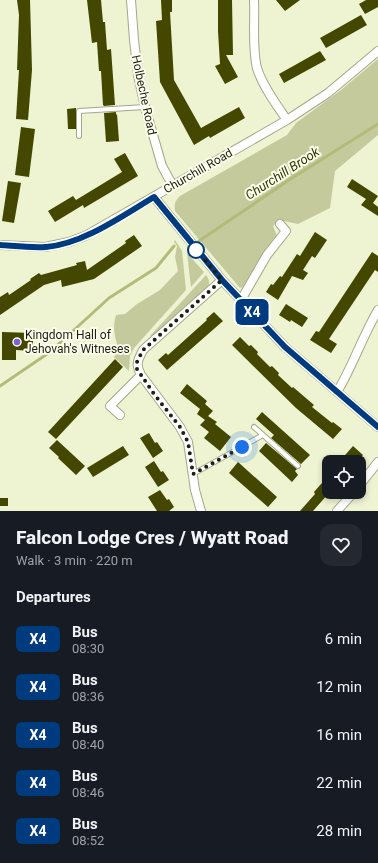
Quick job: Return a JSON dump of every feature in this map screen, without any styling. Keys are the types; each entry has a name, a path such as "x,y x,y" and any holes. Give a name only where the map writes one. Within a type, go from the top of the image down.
{"street":[{"name":"Holbeche Road","path":"131,0 138,75 145,107 162,166 173,186"},
{"path":"254,0 257,69 261,79 287,120"},
{"name":"Churchill Road","path":"0,245 45,247 69,242 85,236 287,120 328,93 378,52"},
{"path":"154,197 222,280 285,347 378,427"},
{"path":"240,300 267,255 286,231 280,224"},
{"path":"201,511 195,490 188,442 180,427 140,376 137,369 137,362 143,350 222,280"},
{"path":"337,392 346,378 371,322 378,310"},
{"path":"120,416 110,406 140,376"},
{"path":"366,477 378,462"},
{"path":"337,511 348,499"}],"lane":[{"path":"79,136 79,111 145,107"},
{"path":"254,427 298,466"},
{"path":"193,474 263,435"}],"green space":[{"path":"378,59 378,135 335,171 330,208 298,224 279,220 273,226 277,236 260,258 245,286 240,288 175,211 176,201 180,196 287,135 296,123 341,90"},
{"path":"175,240 182,251 186,290 134,348 130,356 129,371 114,357 119,350 114,333 116,315 125,314 137,304 160,290 178,271 175,257 177,246 174,242"},
{"path":"187,253 204,272 191,287"},
{"path":"206,275 209,282 207,289 151,337 150,336"}],"building":[{"path":"17,0 30,0 32,70 28,120 16,119 19,70 17,70 19,15"},
{"path":"87,0 101,0 103,22 105,22 107,50 111,49 115,105 103,105 101,71 99,71 97,42 92,43"},
{"path":"161,0 172,0 172,12 170,12 174,80 201,128 239,107 245,118 210,138 209,136 194,145 160,82 156,21 162,20"},
{"path":"218,0 232,0 233,55 226,55 238,77 225,84 215,66 220,64"},
{"path":"276,0 300,0 285,11"},
{"path":"366,0 378,0 378,7 365,14 359,4"},
{"path":"361,15 367,25 326,48 320,38"},
{"path":"320,51 326,60 284,83 279,74"},
{"path":"76,108 76,129 68,129 67,109"},
{"path":"116,112 119,141 106,142 104,113"},
{"path":"21,127 35,129 29,177 15,175"},
{"path":"125,153 138,176 84,208 83,205 55,222 48,211 73,196 76,200 122,172 114,159"},
{"path":"352,179 378,196 373,203 378,207 378,216 361,205 366,199 347,187"},
{"path":"8,181 21,183 14,223 2,221"},
{"path":"315,232 327,240 315,258 312,256 303,270 308,273 303,280 292,276 278,300 266,292 271,284 273,285 280,276 282,277 297,254 300,256"},
{"path":"134,235 142,246 94,279 62,287 61,280 44,285 0,315 0,297 8,292 9,295 39,273 41,275 77,265 76,263 85,261 87,270 126,243 125,241"},
{"path":"372,252 378,256 378,272 375,270 329,339 337,344 331,353 310,340 316,331 319,332"},
{"path":"286,304 308,318 302,327 279,315"},
{"path":"214,312 223,321 167,370 158,360 166,353 168,355"},
{"name":"Kingdom Hall of Jehovah's Witneses","path":"2,332 33,333 33,351 16,350 16,360 2,360"},
{"path":"240,337 249,346 251,345 258,352 257,354 270,367 272,366 279,373 278,375 292,388 293,387 314,405 312,407 342,429 333,439 296,408 232,345"},
{"path":"115,359 123,367 56,439 48,432"},
{"path":"187,384 207,401 205,404 213,411 208,416 217,422 215,424 231,437 220,451 204,438 209,432 200,425 205,420 197,414 200,409 180,393"},
{"path":"262,412 310,455 301,464 271,438 274,435 256,419"},
{"path":"149,433 155,443 157,442 163,451 153,458 140,438"},
{"path":"57,440 85,466 76,475 49,448"},
{"path":"266,443 297,469 295,471 298,475 292,482 259,451"},
{"path":"123,446 129,455 93,477 87,468"},
{"path":"353,446 363,455 345,455"},
{"path":"154,461 161,472 163,471 169,480 158,487 145,467"},
{"path":"238,462 277,497 268,507 229,473"},
{"path":"322,483 322,499 324,499 313,511 300,511 315,494 314,492"},
{"path":"160,490 167,500 169,499 174,507 169,511 157,511 148,497"},
{"path":"0,498 8,498 8,506 0,506"}],"waterway":[{"name":"Churchill Brook","path":"199,241 289,180 378,124"},
{"name":"Churchill Brook","path":"0,386 50,352 109,298 156,268 174,246"}],"bus line":[{"name":"X4","path":"0,245 45,247 69,242 85,236 154,197 168,216 222,280 285,347 378,427"}],"place":[{"name":"Kingdom Hall of Jehovah's Witneses","path":"17,342"}],"route":[{"path":"196,250 194,247 222,280 143,350 137,362 137,369 140,376 180,427 188,442 193,474 242,447"}]}
